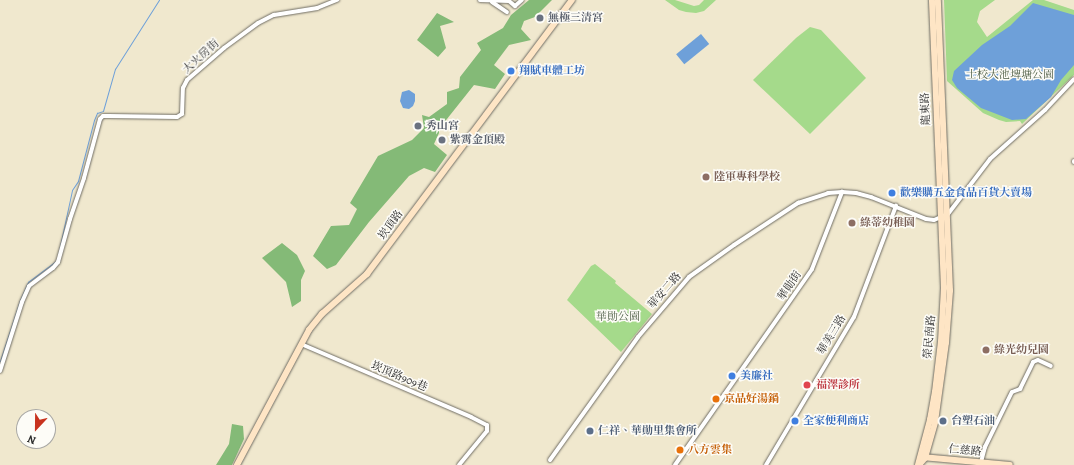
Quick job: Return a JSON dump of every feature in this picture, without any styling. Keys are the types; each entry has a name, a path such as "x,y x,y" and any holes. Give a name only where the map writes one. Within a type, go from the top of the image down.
{"street":[{"name":"大火房街","path":"0,371 22,302 29,286 53,268 58,262 78,192 84,178 100,119 103,116 177,117 182,114 183,88 187,80 224,48 258,23 274,15 317,8 336,0"},
{"path":"480,0 491,2 509,1 515,6 522,0"},
{"name":"崁頂路","path":"237,465 301,344 322,314 367,274 572,0"},
{"name":"龍東路","path":"932,0 940,217"},
{"name":"龍東路","path":"938,0 948,214"},
{"path":"491,2 507,12"},
{"path":"842,192 856,193 896,206 926,219 934,220 948,214 990,159 1045,110 1074,80"},
{"name":"華安二路","path":"550,460 638,337 689,277 798,203 828,193 842,192"},
{"name":"華勛街","path":"675,465 812,269 842,192"},
{"name":"華美三路","path":"766,465 854,317 896,206"},
{"name":"榮民南路","path":"918,465 935,422 950,291 948,214"},
{"name":"榮民南路","path":"940,217 944,274 943,342"},
{"name":"崁頂路909巷","path":"301,344 487,425 489,428 459,465"},
{"path":"981,462 986,446 1012,392 1020,389 1035,360 1051,366"},
{"name":"仁慈路","path":"922,457 1010,465"}],"green space":[{"path":"529,0 552,0 535,17 524,21 521,29 531,40 509,45 494,65 505,74 495,89 474,85 439,129 439,133 434,144 447,155 435,172 424,168 409,176 369,222 336,265 327,269 313,256 331,226 349,225 357,209 350,203 378,156 412,140 424,128 422,115 429,117 447,104 447,92 459,88 460,77 481,50 477,43 503,28 511,15"},
{"path":"665,0 675,0 694,6 699,5 704,0 716,0 704,11 696,13 679,10"},
{"name":"士校大池埤塘公園","path":"944,0 995,0 980,11 977,22 987,37 1033,0 1044,0 1074,10 1074,75 1022,124 1020,121 1006,122 983,113 947,81"},
{"path":"437,13 454,22 440,26 446,48 438,57 417,40"},
{"path":"810,27 821,30 866,78 810,134 753,80 796,38"},
{"path":"282,243 297,255 305,271 301,280 301,301 292,307 286,282 262,258"},
{"name":"華勛公園","path":"595,264 652,314 621,352 567,300 591,266"},
{"path":"232,424 243,426 244,439 232,465 216,465 229,444"}],"water":[{"name":"士校大池埤塘公園","path":"1033,3 1074,15 1074,65 1061,80 1051,97 1026,119 1012,120 981,108 957,88 952,80 954,71 982,45 1010,26"},
{"path":"701,34 709,44 684,64 676,54"},
{"path":"409,90 415,94 415,101 413,106 409,109 403,108 400,101 402,92"}],"waterway":[{"path":"58,255 72,190 78,181 94,120 97,113 103,111 115,69 159,0"},
{"path":"0,361 20,300 28,282 57,260"}],"place":[{"name":"無極三清宮","path":"540,18"},
{"name":"翔賦車體工坊","path":"511,71"},
{"name":"秀山宮","path":"418,126"},
{"name":"紫霄金頂殿","path":"442,140"},
{"name":"陸軍專科學校","path":"706,177"},
{"name":"歡樂購五金食品百貨大賣場","path":"892,193"},
{"name":"綠蒂幼稚園","path":"852,223"},
{"name":"綠光幼兒園","path":"986,350"},
{"name":"美廉社","path":"732,376"},
{"name":"福澤診所","path":"807,385"},
{"name":"京品好湯鍋","path":"716,399"},
{"name":"全家便利商店","path":"795,421"},
{"name":"台塑石油","path":"943,421"},
{"name":"仁祥、華勛里集會所","path":"590,431"},
{"name":"八方雲集","path":"680,450"}]}
